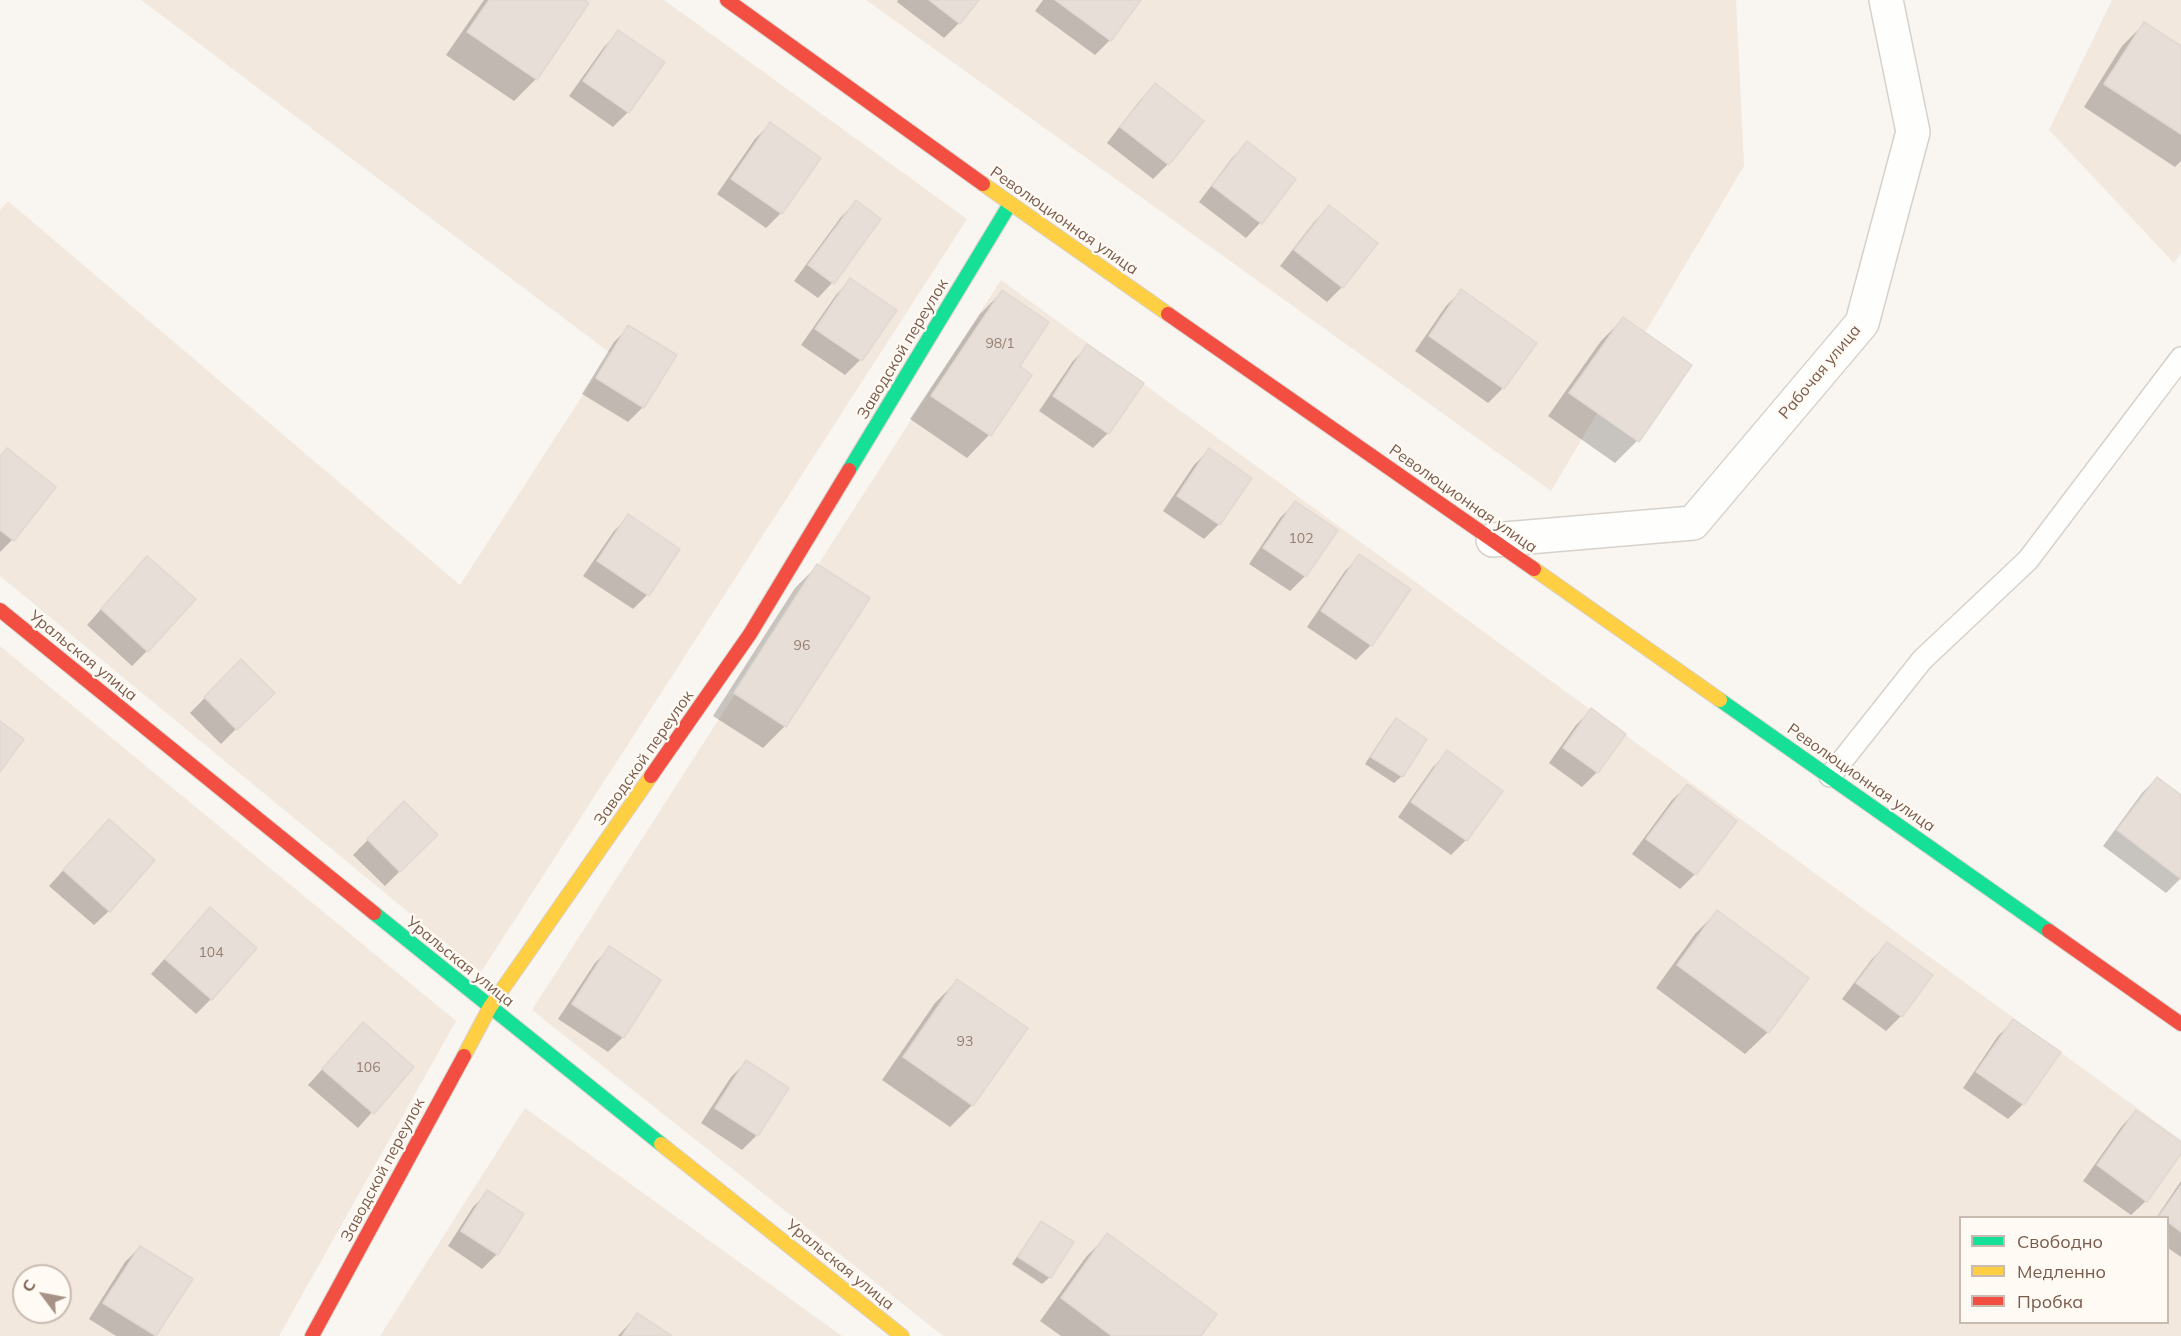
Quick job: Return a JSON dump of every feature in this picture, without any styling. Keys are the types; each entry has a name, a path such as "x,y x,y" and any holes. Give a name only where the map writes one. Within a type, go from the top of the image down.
{"street":[{"name":"Революционная улица","path":"727,0 1010,204 1493,540 2181,1024"},
{"name":"Рабочая улица","path":"1493,540 1693,524 1862,323 1913,132 1886,0"},
{"name":"Заводской переулок","path":"312,1336 490,1007 750,634 1010,204"},
{"name":"Уральская улица","path":"0,610 490,1007 902,1336"}],"lane":[{"path":"1830,777 1923,660 2028,560 2181,358"}],"shaded area":[{"path":"141,0 664,0 967,219 481,972 0,576 0,210 8,201 460,585 610,353"},
{"path":"866,0 1736,0 1744,166 1551,491"},
{"path":"2112,0 2181,0 2181,253 2174,263 2049,130"},
{"path":"1001,280 2181,1140 2181,1336 943,1336 532,1010"},
{"path":"0,646 456,1021 279,1336 0,1336"},
{"path":"525,1108 842,1336 380,1336"}],"building":[{"path":"489,0 585,0 589,3 537,80 467,32"},
{"path":"929,0 979,0 960,24"},
{"path":"1055,0 1141,0 1111,41"},
{"path":"2144,22 2181,46 2181,134 2104,84"},
{"path":"618,30 665,62 629,113 583,81"},
{"path":"1155,83 1204,121 1169,165 1120,127"},
{"path":"770,122 821,158 782,214 731,179"},
{"path":"1247,141 1296,179 1262,224 1212,186"},
{"path":"856,200 881,219 834,284 808,265"},
{"path":"1329,205 1378,243 1343,288 1294,250"},
{"path":"850,278 897,310 862,361 815,329"},
{"path":"1461,289 1537,343 1504,389 1429,336"},
{"path":"1002,290 1049,322 1020,366 1032,375 991,436 931,396"},
{"path":"1623,317 1692,365 1639,442 1569,393"},
{"path":"628,325 677,355 644,408 596,378"},
{"path":"1087,344 1144,383 1109,434 1053,396"},
{"path":"7,448 56,487 14,541 0,530 0,457"},
{"path":"1209,448 1252,478 1220,525 1177,496"},
{"path":"1295,501 1338,530 1306,577 1263,548"},
{"path":"628,514 680,549 649,596 597,561"},
{"path":"1359,554 1411,589 1372,646 1321,611"},
{"path":"147,556 196,599 148,652 101,609"},
{"path":"817,564 870,598 786,727 734,693"},
{"path":"241,659 275,693 237,730 204,697"},
{"path":"1591,708 1626,734 1598,773 1563,748"},
{"path":"1396,718 1427,739 1403,777 1371,757"},
{"path":"0,721 24,739 0,772"},
{"path":"1447,750 1503,791 1467,841 1411,802"},
{"path":"2157,777 2181,795 2181,879 2117,830"},
{"path":"1687,784 1737,821 1696,875 1646,839"},
{"path":"404,801 438,835 400,872 367,839"},
{"path":"109,819 155,860 110,912 63,870"},
{"path":"210,907 257,948 212,1000 165,959"},
{"path":"1717,910 1809,978 1769,1033 1677,965"},
{"path":"1887,942 1933,975 1902,1017 1856,983"},
{"path":"609,946 661,980 624,1038 572,1004"},
{"path":"957,979 1028,1028 973,1106 903,1057"},
{"path":"2013,1019 2061,1052 2024,1105 1976,1072"},
{"path":"363,1022 414,1067 374,1114 322,1069"},
{"path":"746,1060 789,1088 758,1136 715,1108"},
{"path":"2136,1110 2181,1142 2181,1154 2147,1202 2097,1165"},
{"path":"2181,1185 2181,1232 2169,1223 2169,1216 2159,1216"},
{"path":"487,1190 524,1214 498,1255 461,1231"},
{"path":"1041,1221 1074,1242 1051,1278 1018,1257"},
{"path":"1107,1233 1217,1314 1201,1336 1112,1336 1061,1298"},
{"path":"140,1246 193,1279 156,1336 103,1303"},
{"path":"637,1313 672,1336 622,1336"}],"traffic: fast":[{"path":"849,470 1010,204"},
{"path":"1720,700 2049,931"},
{"path":"374,913 661,1144"}],"traffic: slow":[{"path":"983,184 1168,314"},
{"path":"1534,569 1720,700"},
{"path":"464,1056 490,1007 651,776"},
{"path":"661,1144 902,1336"}],"traffic: jam":[{"path":"727,0 983,184"},
{"path":"1168,314 1534,569"},
{"path":"651,776 750,634 849,470"},
{"path":"0,610 374,913"},
{"path":"2049,931 2181,1024"},
{"path":"312,1336 464,1056"}]}
